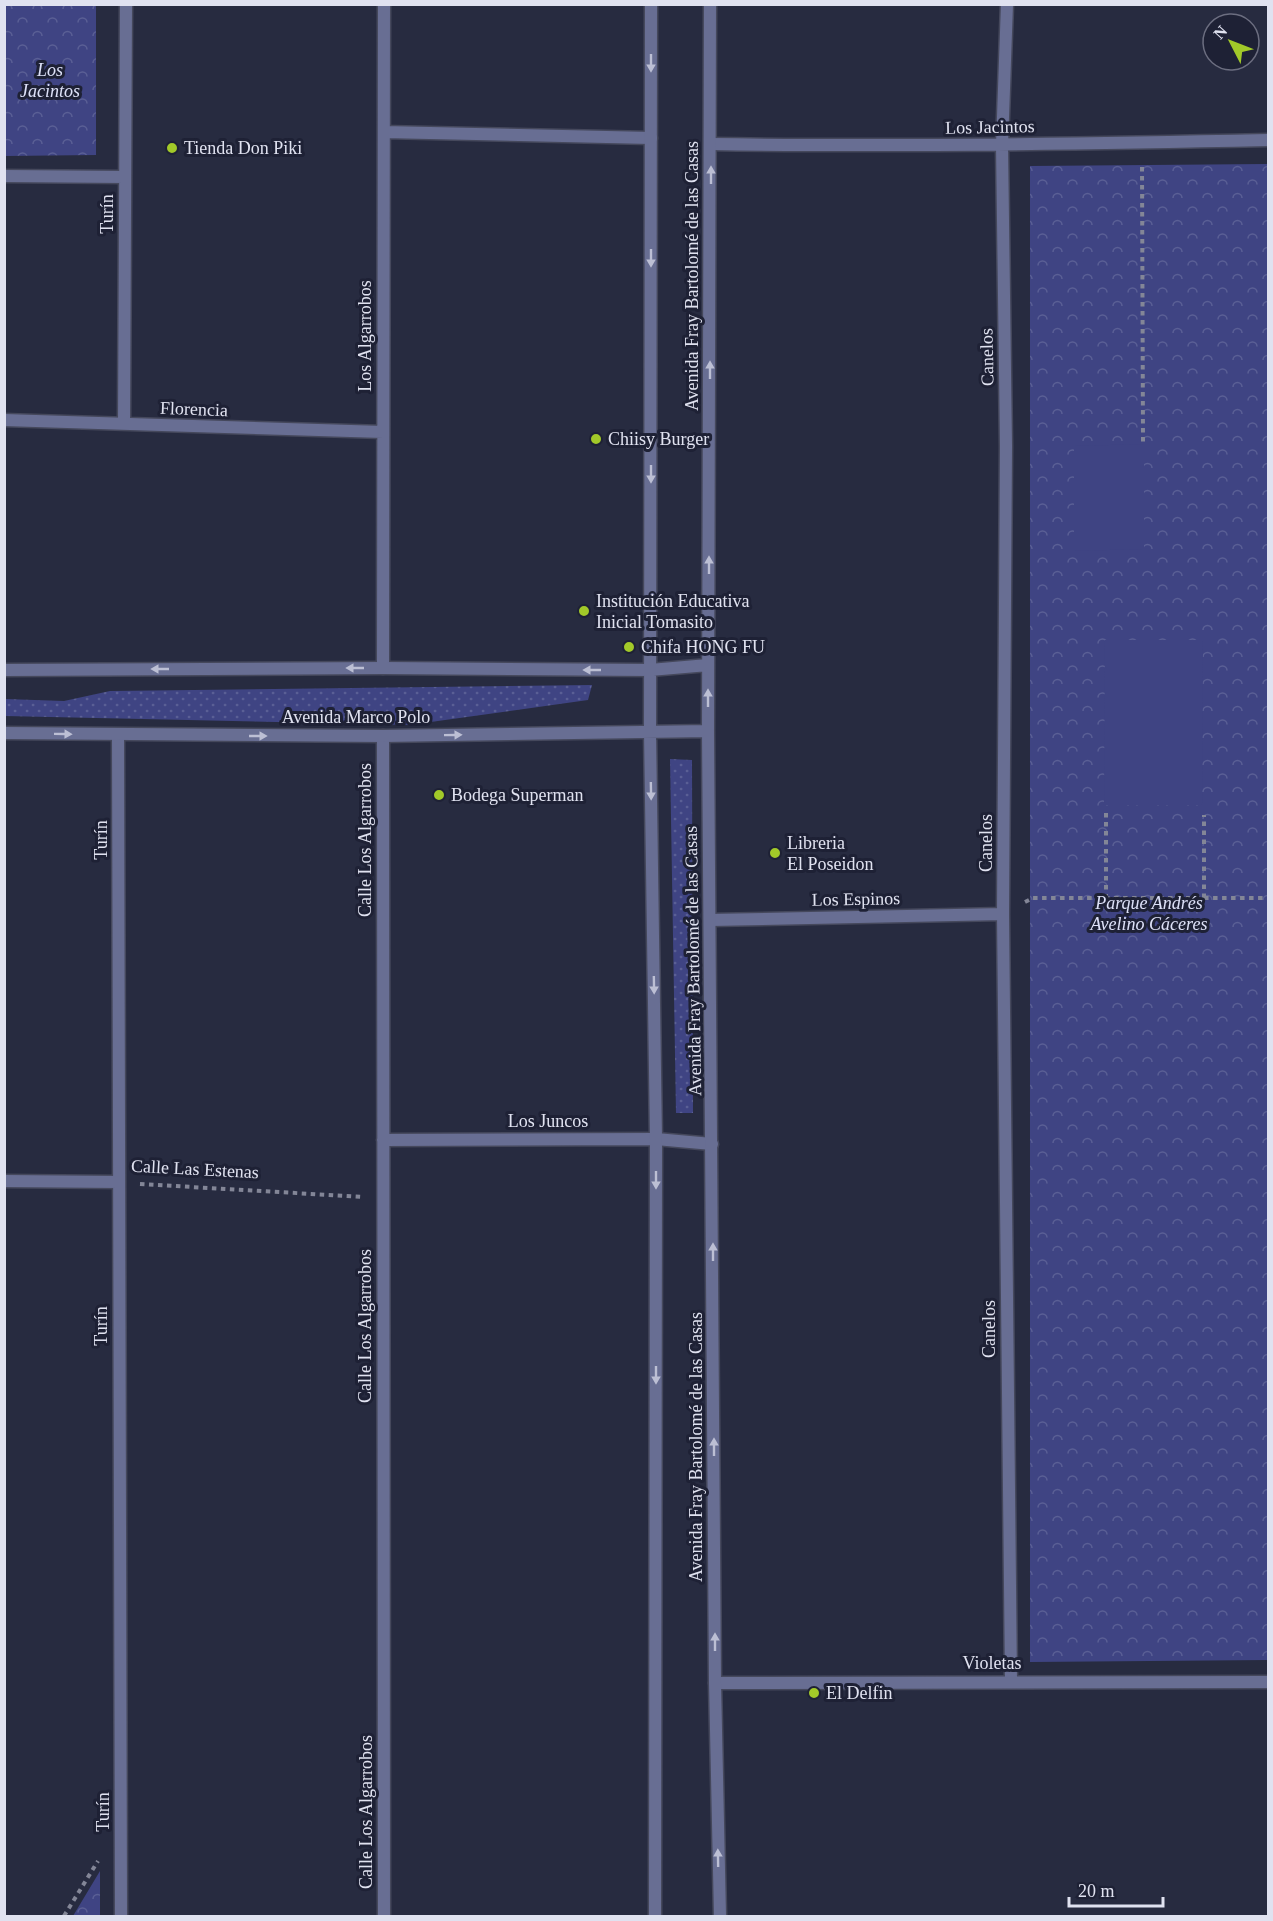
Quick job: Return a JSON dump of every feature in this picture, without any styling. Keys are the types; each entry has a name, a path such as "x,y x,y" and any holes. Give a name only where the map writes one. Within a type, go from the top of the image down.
{"street":[{"name":"Turín","path":"124,424 126,4"},
{"name":"Los Algarrobos","path":"383,668 384,4"},
{"path":"651,4 650,732 656,1139 656,1917"},
{"name":"Avenida Fray Bartolomé de las Casas","path":"710,4 708,731 715,1683 720,1917"},
{"name":"Canelos","path":"1006,4 1002,145 1006,446 1004,914 1011,1681"},
{"path":"384,132 651,138"},
{"name":"Los Jacintos","path":"711,144 1002,145 1269,140"},
{"path":"4,176 125,177"},
{"name":"Florencia","path":"4,420 383,432"},
{"path":"4,670 383,668 650,670 708,666"},
{"name":"Avenida Marco Polo","path":"4,733 382,736 708,731"},
{"name":"Turín","path":"118,735 121,1917"},
{"name":"Calle Los Algarrobos","path":"382,736 384,1917"},
{"name":"Los Espinos","path":"710,920 1004,914"},
{"name":"Los Juncos","path":"383,1140 656,1139 712,1144"},
{"name":"Calle Las Estenas","path":"4,1181 119,1182"},
{"name":"Violetas","path":"715,1683 1269,1682"}],"path":[{"path":"1142,167 1143,442"},
{"path":"1106,813 1106,898"},
{"path":"1204,816 1204,898"},
{"path":"1004,914 1033,898 1269,898"},
{"name":"Calle Las Estenas","path":"119,1182 383,1198"},
{"path":"64,1917 99,1861"}],"green space":[{"name":"Los Jacintos","path":"4,5 96,5 96,155 5,156"},
{"name":"Parque Andrés Avelino Cáceres","path":"1268,164 1268,1660 1030,1662 1030,166"},
{"path":"1144,444 1144,549 1074,551 1074,446"},
{"path":"1105,640 1203,640 1202,805 1104,805"},
{"path":"592,685 588,700 409,725 5,716 5,699 64,701 110,691"},
{"path":"670,759 692,760 693,1113 676,1113"},
{"path":"100,1871 100,1916 73,1916"}],"place":[{"name":"Tienda Don Piki","path":"172,148"},
{"name":"Chiisy Burger","path":"596,439"},
{"name":"Institución Educativa Inicial Tomasito","path":"584,611"},
{"name":"Chifa HONG FU","path":"629,647"},
{"name":"Bodega Superman","path":"439,795"},
{"name":"Libreria El Poseidon","path":"775,853"},
{"name":"El Delfin","path":"814,1693"}]}
